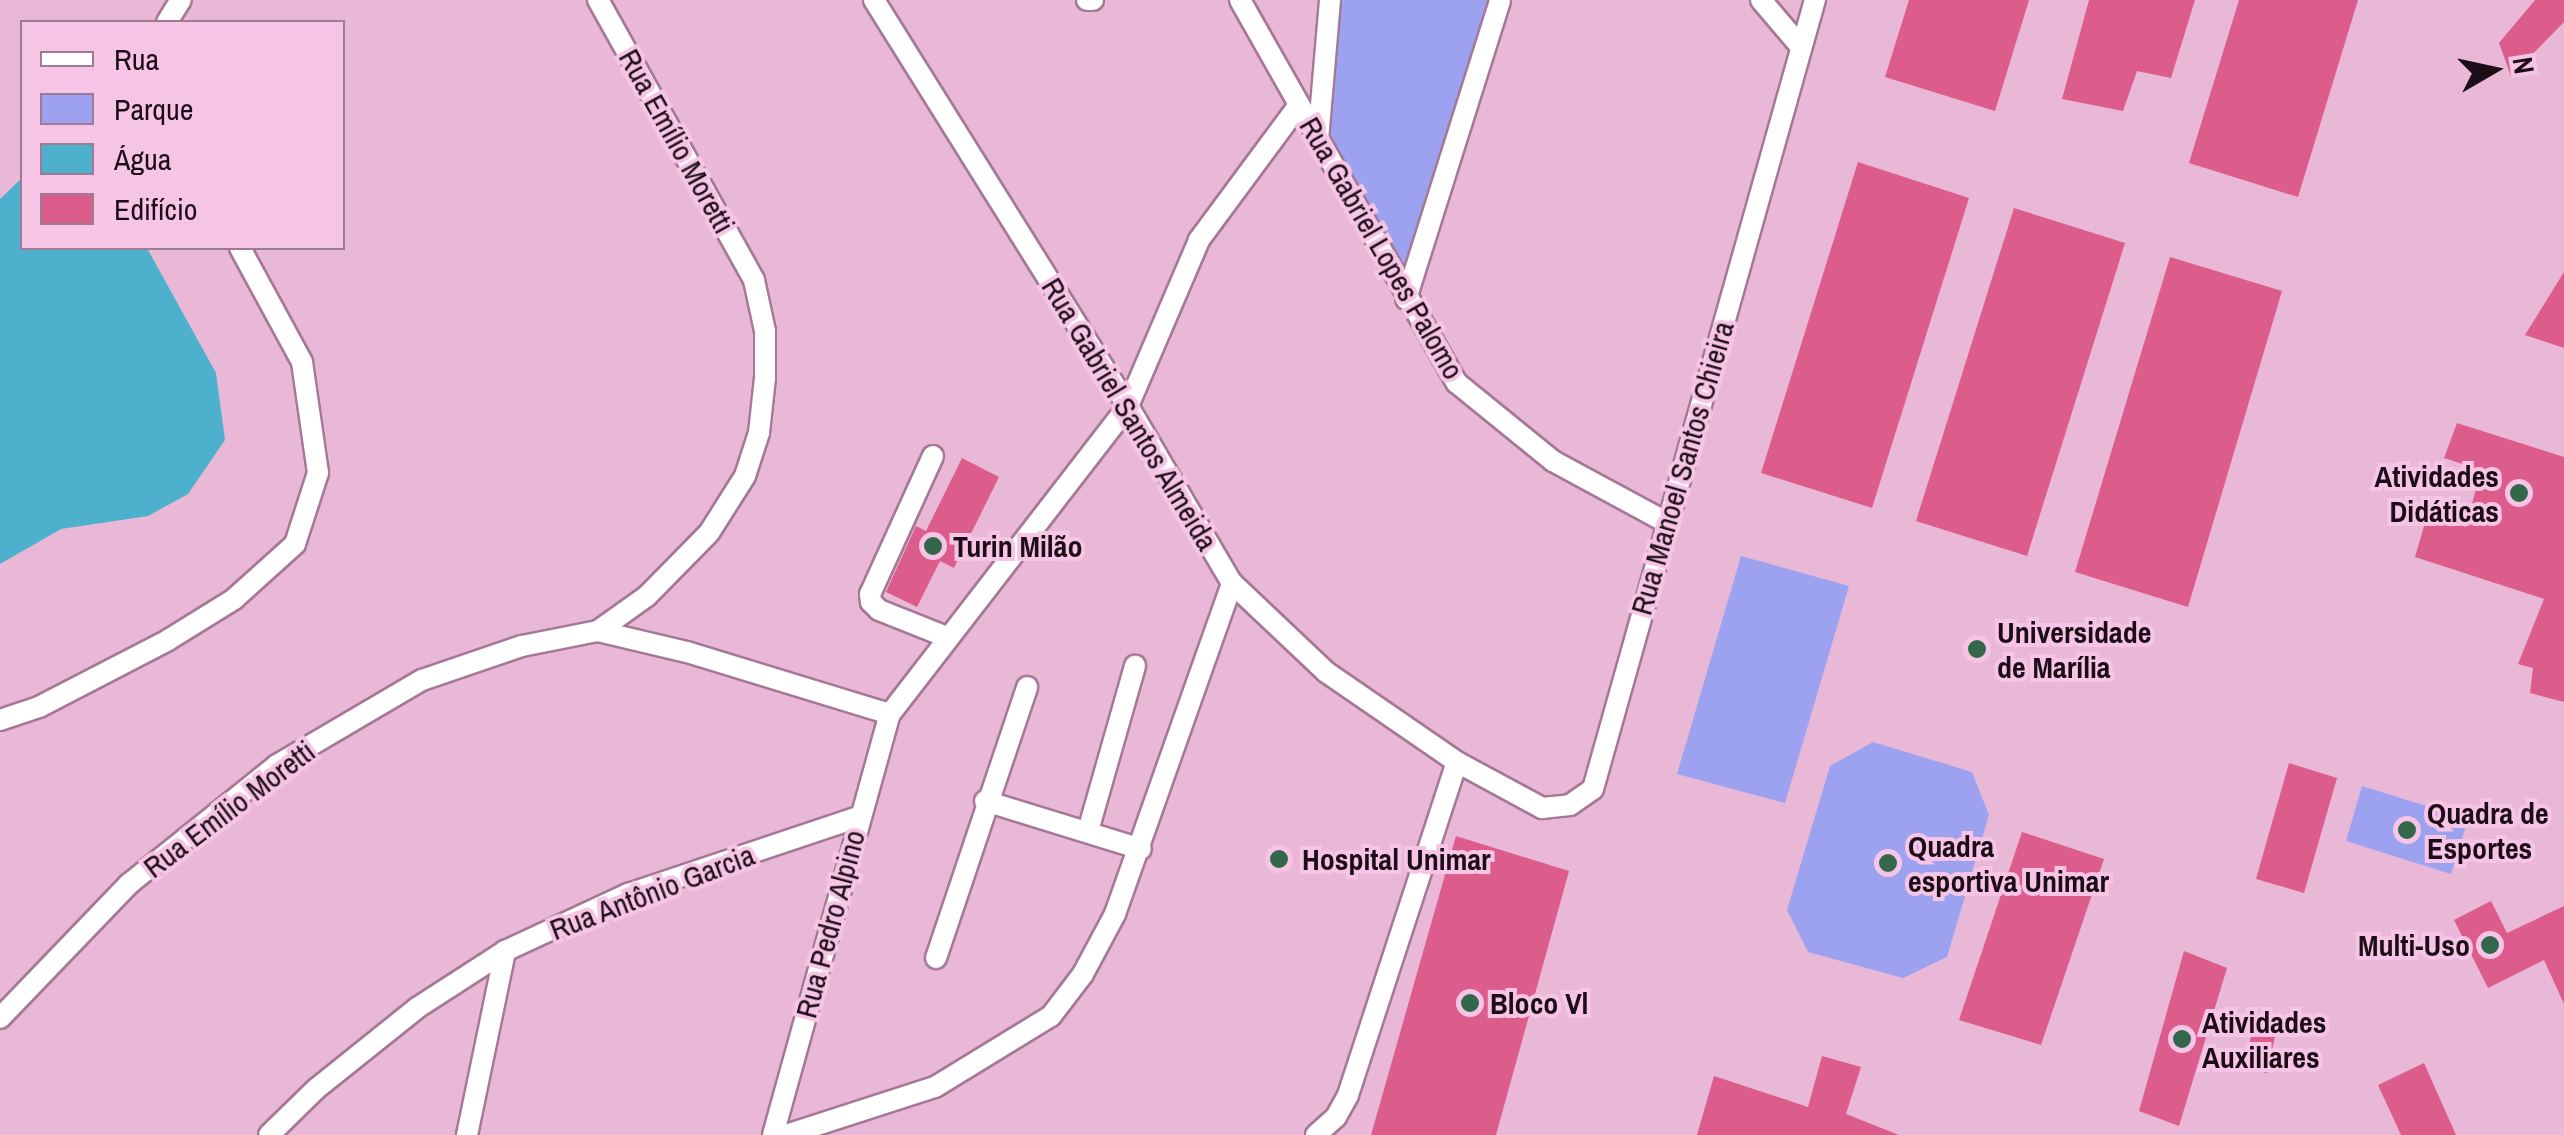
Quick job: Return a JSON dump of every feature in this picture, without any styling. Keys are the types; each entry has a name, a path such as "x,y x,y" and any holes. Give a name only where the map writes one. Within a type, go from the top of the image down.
{"street":[{"name":"Rua Emílio Moretti","path":"0,1018 129,884 277,765 422,680 522,646 598,632 648,596 709,533 745,476 759,433 765,378 765,331 754,280 598,0"},
{"name":"Rua Gabriel Santos Almeida","path":"874,0 1128,406 1232,583 1326,672 1457,762"},
{"name":"Rua Gabriel Lopes Palomo","path":"1240,0 1457,383 1553,461 1666,522"},
{"path":"1318,140 1330,0"},
{"path":"1406,299 1500,0"},
{"path":"1762,0 1801,47"},
{"name":"Rua Manoel Santos Chieira","path":"1457,762 1542,808 1570,804 1592,789 1816,0"},
{"name":"Rua Pedro Alpino","path":"773,1135 858,817 890,714 1128,406 1199,240 1299,105"},
{"path":"0,720 39,707 168,640 234,599 296,544 318,473 302,362 241,250"},
{"path":"933,456 870,594 879,610 947,637"},
{"path":"786,1135 935,1087 1001,1051 1051,1016 1091,959 1142,848 1232,583"},
{"path":"598,632 687,652 890,714"},
{"path":"1088,830 1135,666"},
{"path":"936,958 985,802 1027,687"},
{"path":"1316,1135 1336,1117 1348,1095 1457,762"},
{"path":"985,802 1142,848"},
{"name":"Rua Antônio Garcia","path":"269,1135 316,1089 417,1008 504,951 628,894 858,817"},
{"path":"467,1135 504,951"}],"green space":[{"path":"1330,0 1500,0 1406,299 1318,140"},
{"path":"1741,556 1849,586 1785,803 1677,774"},
{"name":"Quadra esportiva Unimar","path":"1873,742 1972,772 1989,815 1947,957 1903,978 1808,952 1787,910 1830,766"},
{"name":"Quadra de Esportes","path":"2362,786 2468,819 2451,874 2346,841"}],"water":[{"path":"20,180 20,250 148,250 216,373 225,440 188,494 148,516 61,529 0,564 0,199"}],"building":[{"path":"1909,0 2029,0 1995,111 1885,77"},
{"path":"2089,0 2195,0 2171,78 2137,71 2123,111 2062,99"},
{"path":"2239,0 2358,0 2298,197 2189,163"},
{"path":"2535,0 2564,0 2564,22 2511,76 2499,43"},
{"path":"1858,162 1969,198 1872,508 1761,473"},
{"path":"2014,208 2125,243 2027,556 1916,521"},
{"path":"2170,257 2282,291 2188,607 2075,572"},
{"path":"2564,272 2564,348 2525,335"},
{"name":"Atividades Didáticas","path":"2457,423 2564,457 2564,702 2530,693 2533,668 2518,664 2544,599 2415,557 2427,516 2466,527 2481,470 2444,458"},
{"name":"Turin Milão","path":"962,458 999,477 954,568 940,561 917,607 886,592 916,526 926,531"},
{"path":"2289,763 2337,778 2304,893 2256,879"},
{"path":"2022,832 2104,859 2041,1045 1959,1020"},
{"name":"Bloco Vl","path":"1456,836 1569,871 1496,1135 1371,1135"},
{"path":"2491,901 2507,933 2564,906 2564,1004 2544,960 2488,988 2454,920"},
{"name":"Atividades Auxiliares","path":"2184,951 2227,968 2179,1126 2139,1111"},
{"path":"2256,1013 2279,1018 2267,1073 2244,1068"},
{"path":"1822,1056 1861,1067 1846,1114 1899,1135 1697,1135 1714,1076 1808,1107"},
{"path":"2424,1063 2456,1135 2401,1135 2378,1085"}],"place":[{"name":"Atividades Didáticas","path":"2519,493"},
{"name":"Turin Milão","path":"933,546"},
{"name":"Universidade de Marília","path":"1977,649"},
{"name":"Quadra de Esportes","path":"2407,830"},
{"name":"Hospital Unimar","path":"1279,859"},
{"name":"Quadra esportiva Unimar","path":"1888,863"},
{"name":"Multi-Uso","path":"2490,945"},
{"name":"Bloco Vl","path":"1470,1003"},
{"name":"Atividades Auxiliares","path":"2182,1039"}]}
